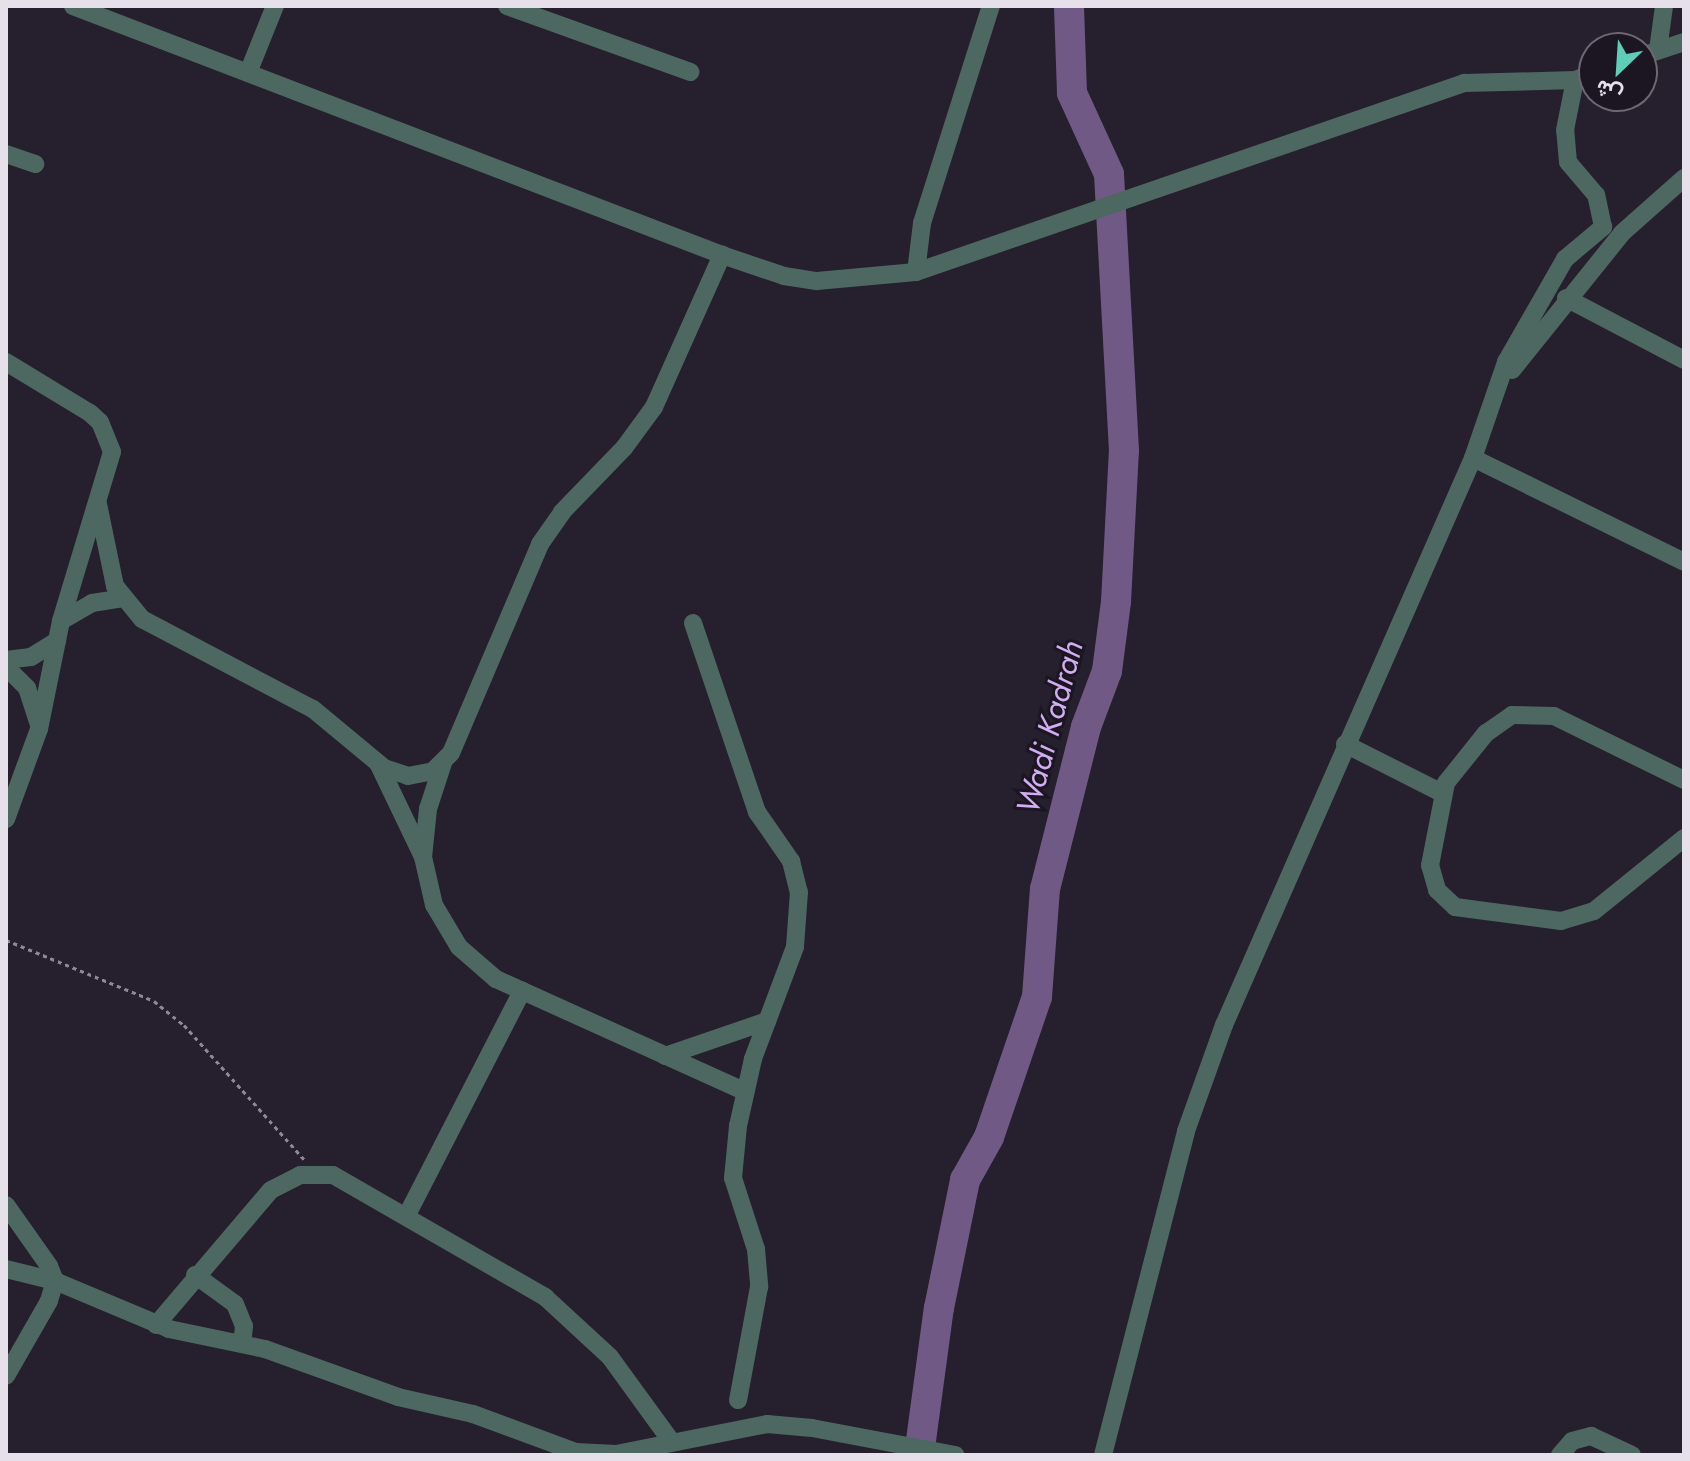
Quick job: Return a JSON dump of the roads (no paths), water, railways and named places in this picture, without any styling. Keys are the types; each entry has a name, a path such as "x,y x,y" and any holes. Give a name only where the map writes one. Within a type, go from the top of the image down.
{"street":[{"path":"73,6 722,255 784,276 817,281 916,272 1464,83 1578,79"},
{"path":"248,73 275,6"},
{"path":"507,6 690,72"},
{"path":"916,272 922,223 991,6"},
{"path":"1656,32 1664,6"},
{"path":"1658,50 1684,42"},
{"path":"1103,1455 1186,1131 1224,1025 1473,458 1506,362 1565,259 1603,227 1596,195 1568,162 1565,130 1575,80"},
{"path":"6,154 35,164"},
{"path":"1498,389 1566,298 1622,233 1684,178"},
{"path":"423,857 428,809 443,763 540,544 562,512 624,448 654,407 722,255"},
{"path":"1566,298 1684,360"},
{"path":"6,362 100,422 112,452 61,621 39,729 8,809"},
{"path":"1473,458 1684,562"},
{"path":"98,504 111,572 122,598 154,626 325,716 378,763 408,776 443,763"},
{"path":"61,621 92,603 122,598"},
{"path":"693,623 757,812 791,861 799,892 795,947 744,1091 733,1178 756,1249 759,1287 738,1400"},
{"path":"6,660 31,657 57,641"},
{"path":"6,667 27,688 39,729"},
{"path":"1684,780 1554,716 1533,712 1493,725 1442,793 1432,877 1445,900 1467,912 1544,921 1578,918 1608,902 1684,838"},
{"path":"1345,744 1442,793"},
{"path":"378,763 423,857 434,905 459,947 496,979 744,1091"},
{"path":"408,1213 522,991"},
{"path":"665,1056 767,1021"},
{"path":"156,1325 195,1275 271,1190 317,1174 349,1180 509,1272 579,1326 671,1441"},
{"path":"6,1376 49,1301 55,1281 49,1266 7,1209"},
{"path":"6,1269 55,1281 156,1325 242,1344 398,1397 473,1414 576,1452 616,1454 744,1426 790,1425 955,1455"},
{"path":"195,1275 235,1304 244,1326 242,1344"},
{"path":"1560,1455 1572,1441 1591,1436 1632,1455"}],"waterway":[{"name":"Wadi Kadrah","path":"919,1455 939,1308 965,1180 989,1137 1037,997 1045,889 1086,727 1107,671 1116,602 1124,451 1109,174 1072,93 1069,6"}]}
